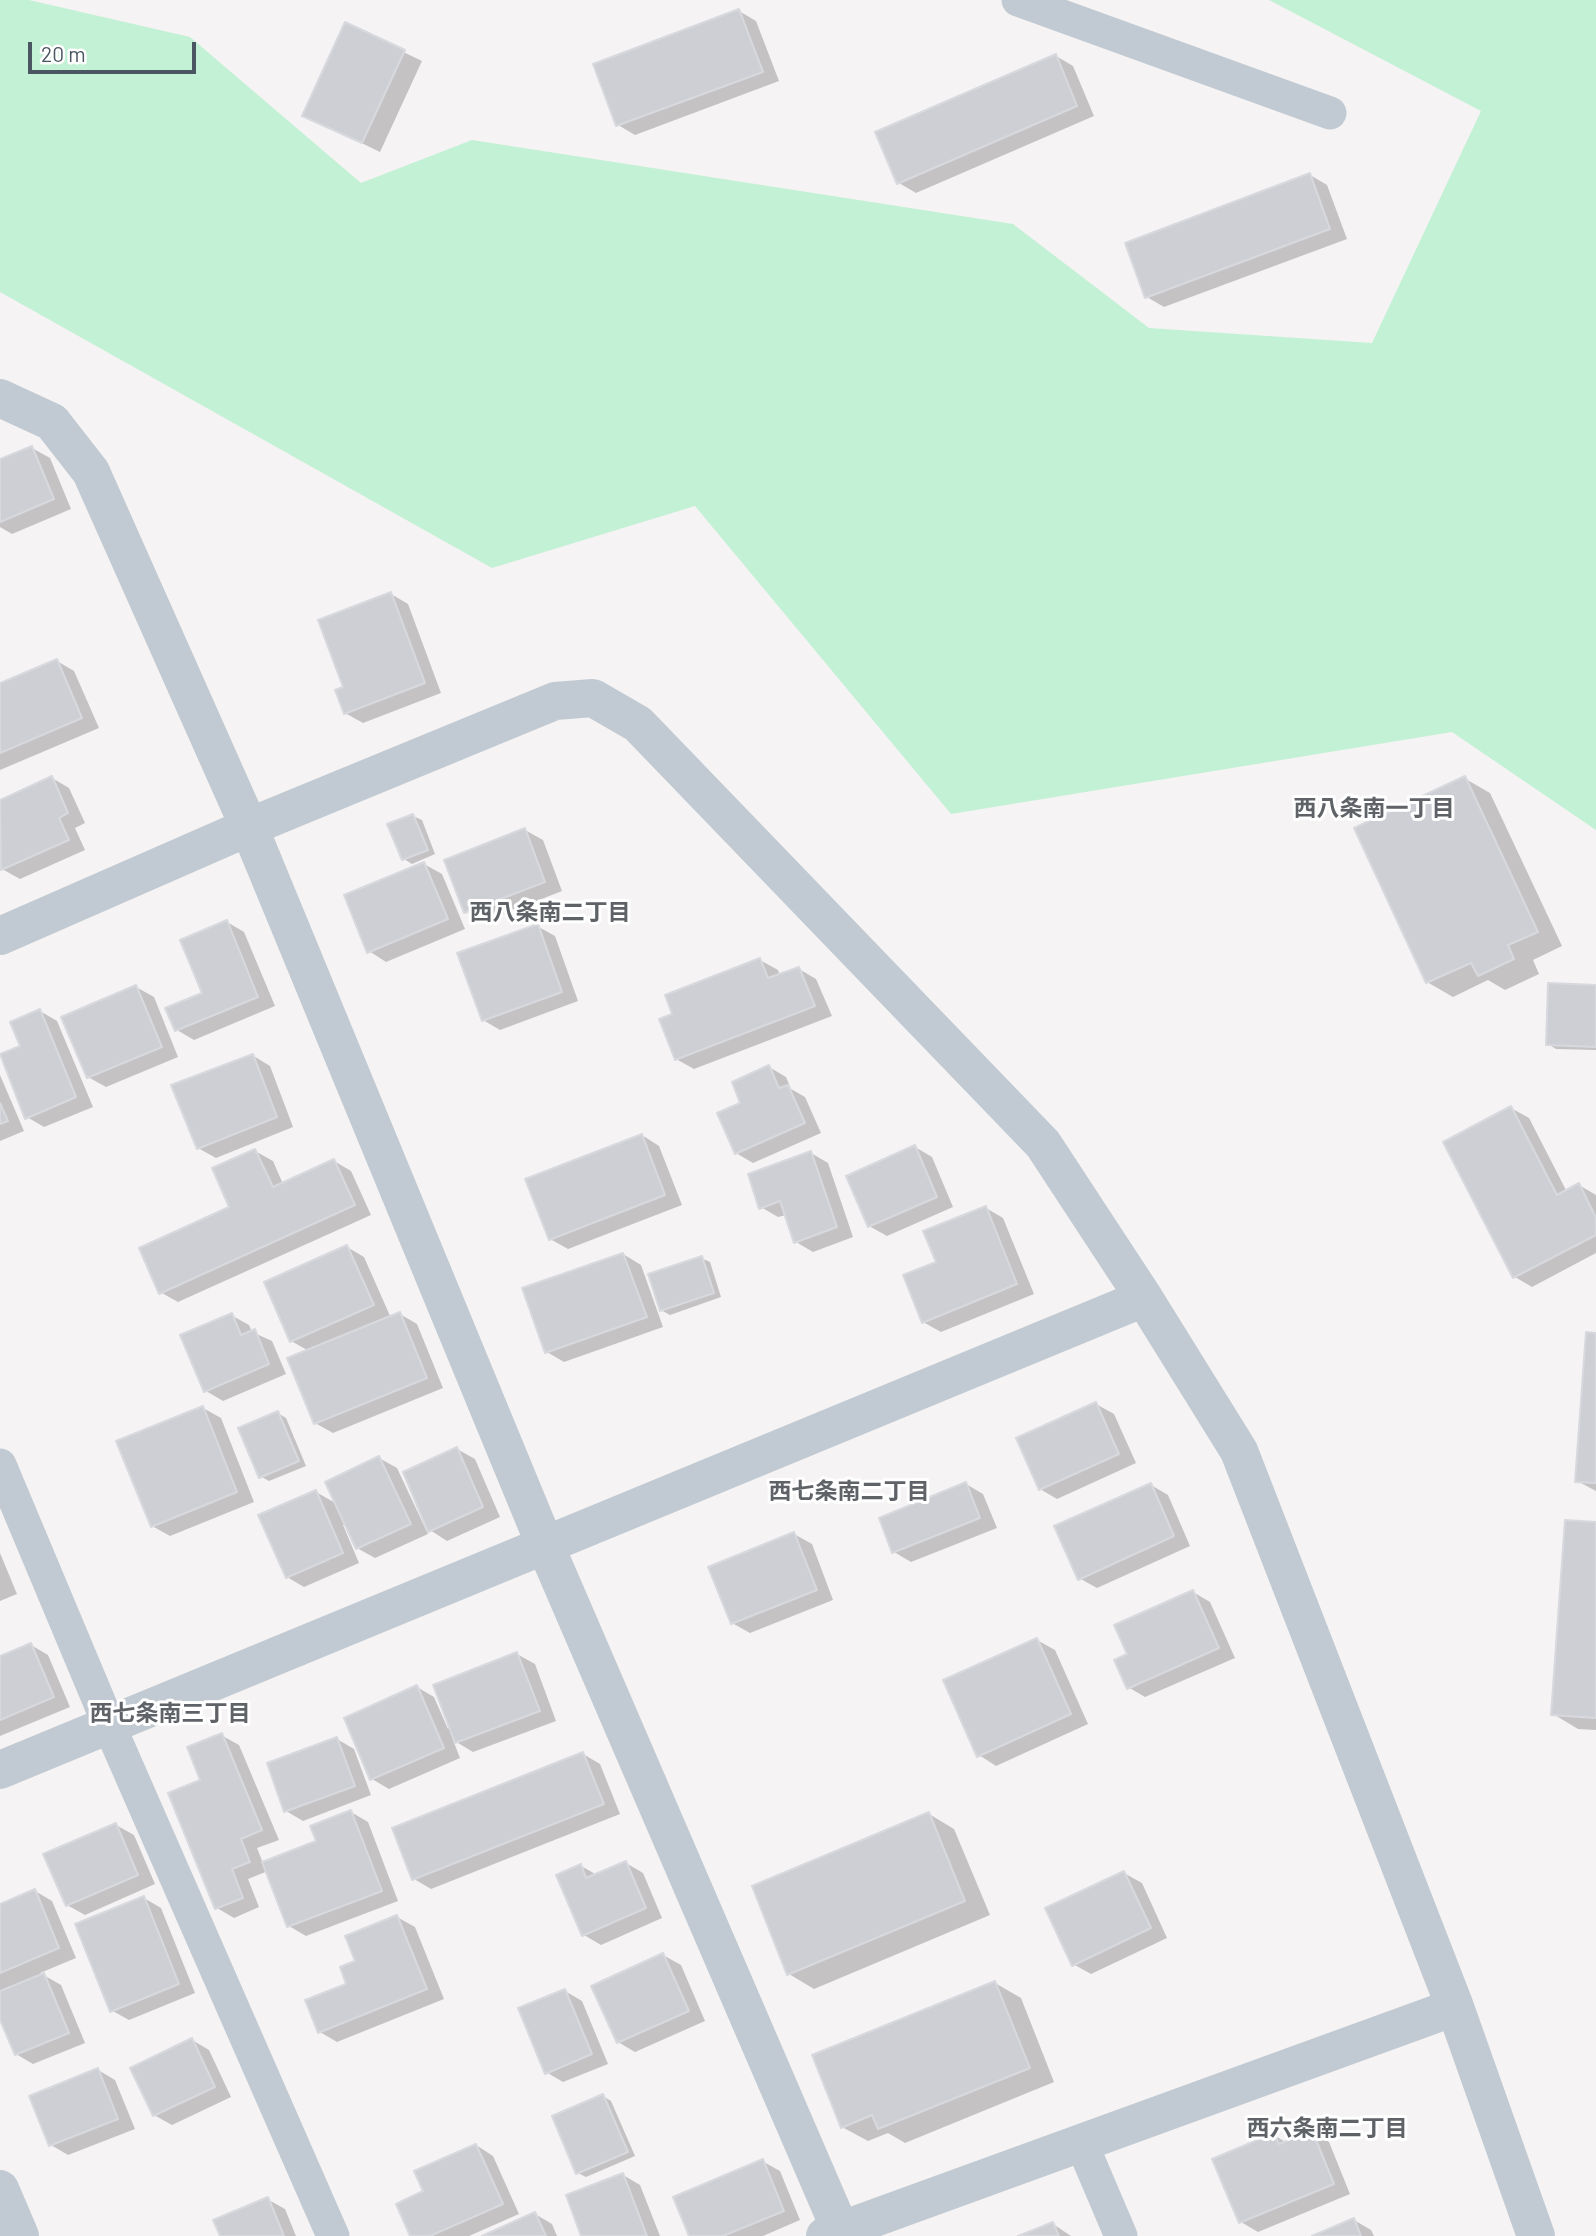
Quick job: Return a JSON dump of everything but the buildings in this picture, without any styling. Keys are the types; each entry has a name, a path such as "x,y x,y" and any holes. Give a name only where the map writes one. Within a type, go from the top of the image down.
{"street":[{"path":"0,398 52,422 91,472 249,827 545,1545 836,2234 1455,2007"},
{"path":"0,936 249,827 555,701 593,698 638,724 1043,1144 1144,1298 1239,1451 1455,2007 1536,2236"},
{"path":"0,1770 1144,1298"},
{"path":"0,2189 20,2236"}],"lane":[{"path":"1018,0 1330,113"},
{"path":"0,1465 109,1725 333,2236"},
{"path":"1081,2142 1121,2236"}],"green space":[{"path":"0,0 29,0 190,37 361,183 472,140 1013,224 1149,328 1372,343 1481,111 1269,0 1596,0 1596,830 1452,732 951,814 695,506 492,568 0,292"}],"district":[{"name":"西八条南一丁目","path":"1374,808"},
{"name":"西八条南二丁目","path":"550,912"},
{"name":"西七条南二丁目","path":"849,1491"},
{"name":"西七条南三丁目","path":"170,1713"},
{"name":"西六条南二丁目","path":"1327,2128"}]}
